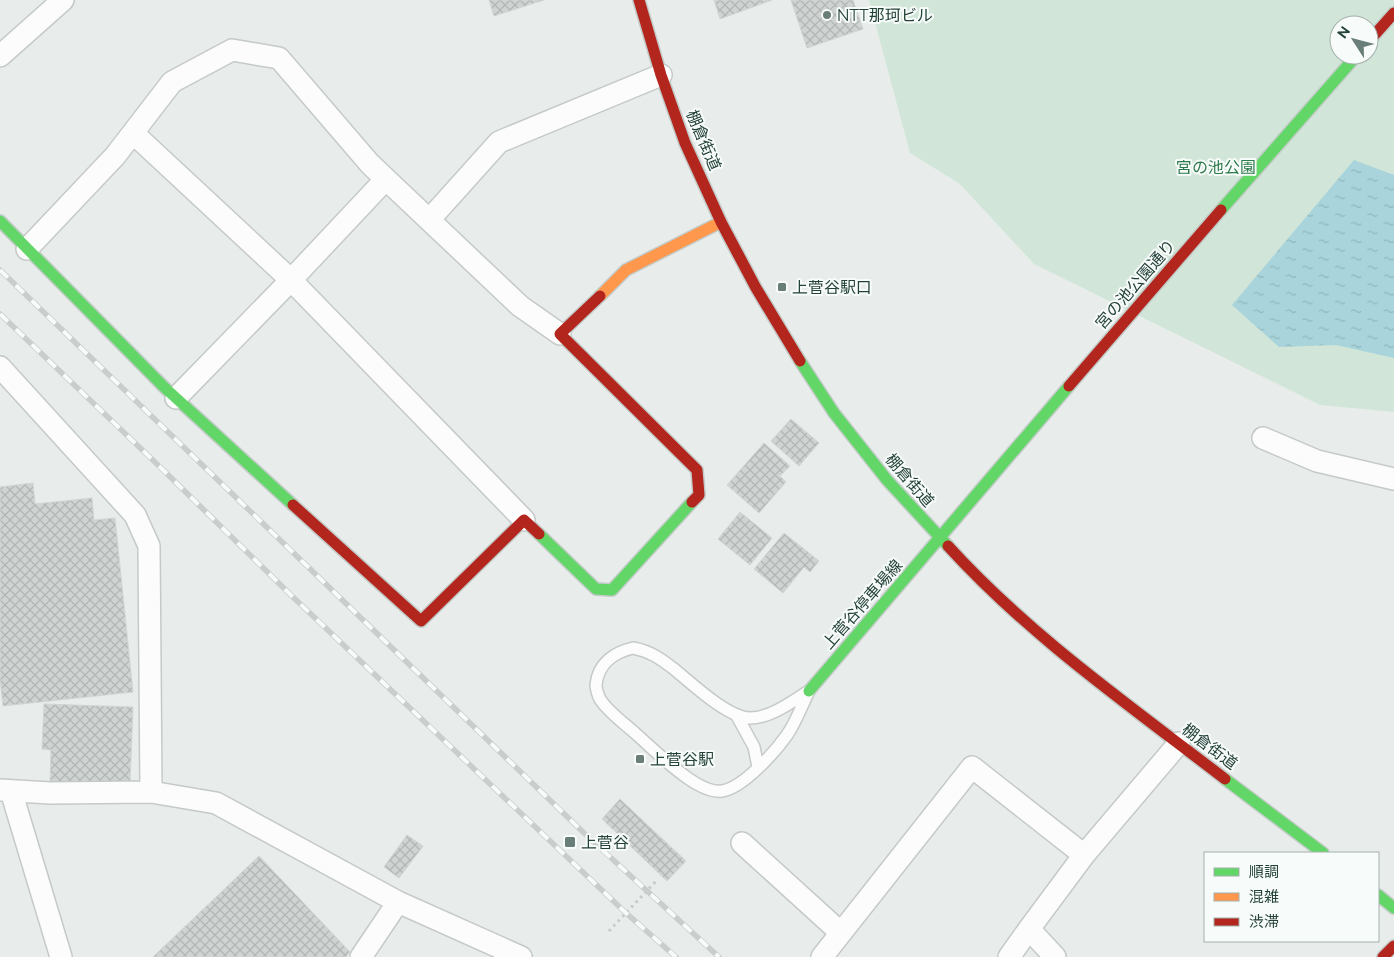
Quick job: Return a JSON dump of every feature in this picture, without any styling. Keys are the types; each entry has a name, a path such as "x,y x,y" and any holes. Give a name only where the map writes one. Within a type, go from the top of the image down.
{"street":[{"path":"0,56 63,0"},
{"name":"棚倉街道","path":"639,0 661,75 686,143 722,222 756,288 790,346 834,413 887,480 977,578 1015,614 1067,658 1322,852"},
{"path":"1379,30 1394,13"},
{"path":"27,249 115,156 172,82 232,50 279,58 370,164 520,306 560,334 697,470 699,495 612,590 596,589 524,520 291,280 133,133"},
{"name":"宮の池公園通り","path":"940,538 1094,355 1348,65"},
{"path":"429,220 499,142 661,75"},
{"path":"176,398 386,179"},
{"path":"0,221 176,398 420,622 524,520"},
{"path":"560,334 626,270 722,222"},
{"path":"0,367 135,515 150,546 151,792"},
{"path":"1263,438 1317,461 1394,478"},
{"name":"上菅谷停車場線","path":"809,691 940,538"},
{"path":"1009,957 1084,855 1179,743"},
{"path":"822,957 972,767 1084,855"},
{"path":"61,957 5,791 50,793 151,792 216,803 398,902 521,957"},
{"path":"742,843 841,933"},
{"path":"1379,896 1394,908"},
{"path":"361,957 398,902"},
{"path":"1029,930 1055,957"},
{"path":"1383,957 1394,946"}],"lane":[{"path":"758,768 754,747 737,716 698,689 660,658 646,650 634,648 620,651 606,660 596,685 600,699 615,716 695,784 710,790 722,791 737,785 758,768 787,734 809,691"},
{"path":"737,716 752,718 766,714 782,708 809,691"}],"path":[{"path":"609,931 658,879"}],"green space":[{"name":"宮の池公園","path":"869,0 1394,0 1394,412 1320,405 1034,264 960,184 910,153"}],"water":[{"path":"1354,160 1394,175 1394,358 1336,345 1279,347 1232,305"}],"building":[{"path":"489,0 544,0 494,16"},
{"path":"714,0 772,0 720,19"},
{"name":"NTT那珂ビル","path":"791,0 853,0 863,29 807,48"},
{"path":"791,419 819,443 799,466 771,441"},
{"path":"764,443 790,466 780,476 786,482 759,513 727,485"},
{"path":"33,483 35,504 92,498 94,520 115,518 133,692 3,706 0,679 0,487"},
{"path":"740,512 772,538 750,565 718,539"},
{"path":"784,533 819,561 810,572 804,567 783,593 754,569"},
{"path":"44,704 133,707 130,785 50,783 51,750 42,749"},
{"path":"620,799 686,861 667,881 602,819"},
{"path":"407,835 423,846 399,878 384,867"},
{"path":"259,856 350,952 346,957 153,957"}],"railway":[{"path":"0,270 584,833 719,957"},
{"path":"0,314 294,598 626,913 676,957"}],"traffic: fast":[{"path":"1221,210 1348,65"},
{"path":"0,221 164,387 293,505"},
{"path":"800,361 834,413 887,480 948,546"},
{"path":"809,691 1069,386"},
{"path":"539,534 596,589 612,590 692,502"},
{"path":"1225,779 1322,852"},
{"path":"1379,896 1394,908"}],"traffic: slow":[{"path":"600,296 626,270 721,222"}],"traffic: jam":[{"path":"639,0 661,75 685,143 721,222 756,288 800,361"},
{"path":"1379,30 1394,13"},
{"path":"1069,386 1221,210"},
{"path":"600,296 560,334 697,470 699,495 692,502"},
{"path":"293,505 421,621 524,520 539,534"},
{"path":"948,546 1012,610 1046,640 1225,779"},
{"path":"1383,957 1394,946"}],"place":[{"name":"NTT那珂ビル","path":"827,15"},
{"name":"上菅谷駅口","path":"782,287"},
{"name":"上菅谷駅","path":"640,759"},
{"name":"上菅谷","path":"570,842"}]}
